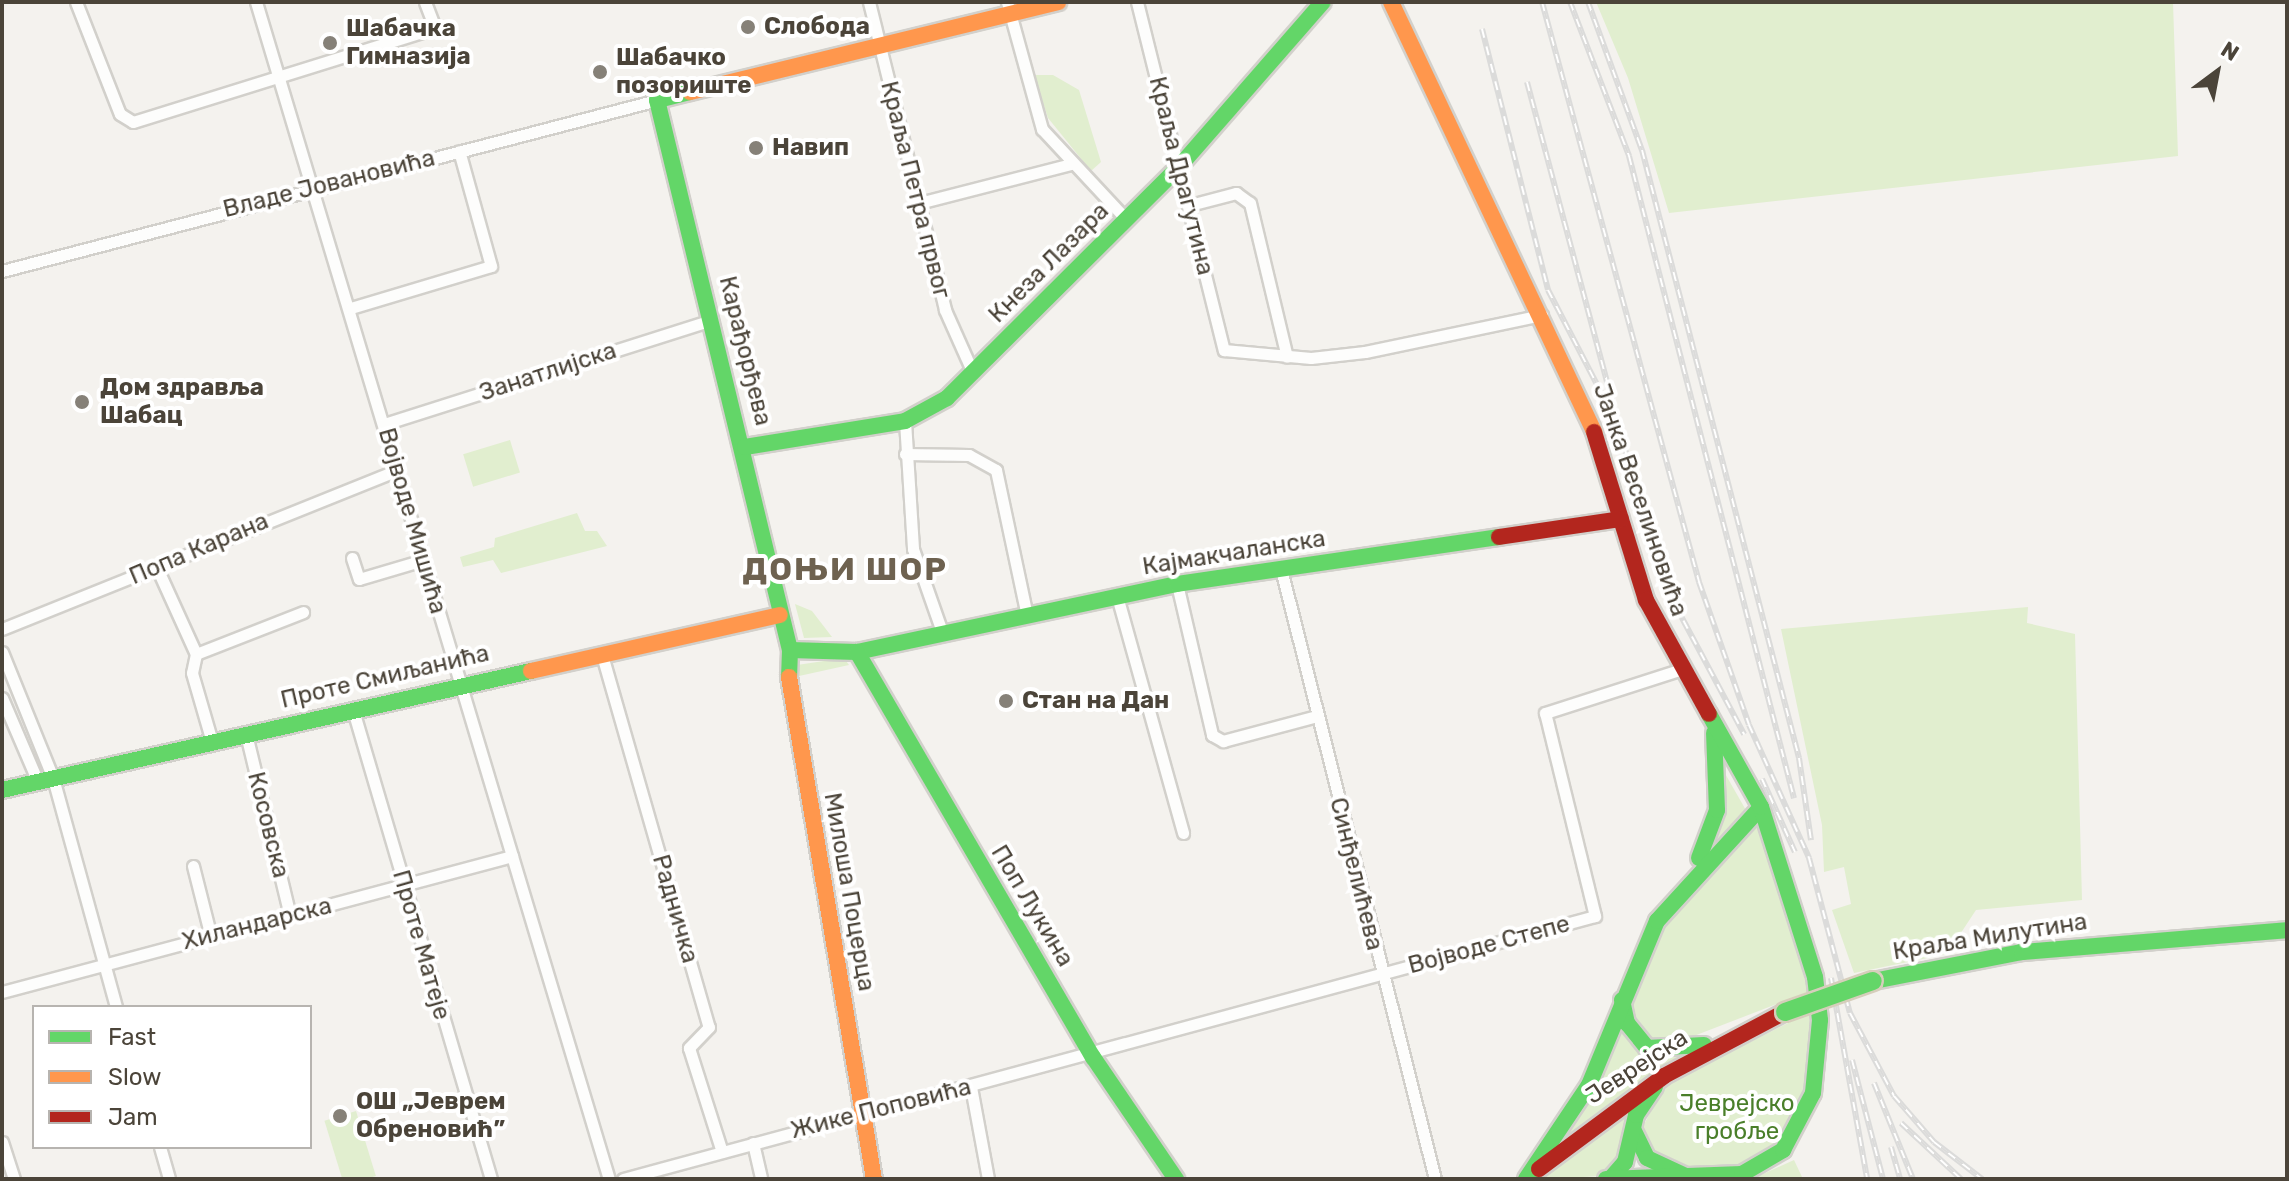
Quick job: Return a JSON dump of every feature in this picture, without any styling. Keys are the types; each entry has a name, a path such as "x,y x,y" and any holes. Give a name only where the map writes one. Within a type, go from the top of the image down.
{"street":[{"path":"76,2 126,119 142,121 433,23 425,2"},
{"name":"Војводе Мишића","path":"256,2 276,75 351,308 423,560 609,1179"},
{"name":"Краља Петра првог","path":"869,2 953,338 973,373"},
{"path":"657,100 879,45 1008,8 1058,2"},
{"name":"Краља Драгутина","path":"1137,2 1224,350 1287,357"},
{"name":"Кнеза Лазара","path":"745,447 905,421 940,403 1180,166 1323,2"},
{"name":"Јанка Веселиновића","path":"1391,2 1542,315 1600,445 1646,600 1679,670 1761,807 1815,977 1820,1020 1813,1093 1796,1132 1765,1164 1742,1174 1609,1178"},
{"path":"1008,8 1036,116 1071,164 1126,219"},
{"name":"Владе Јовановића","path":"2,271 312,187 657,100"},
{"name":"Карађорђева","path":"657,100 745,447 780,615"},
{"path":"351,308 491,266 459,151"},
{"path":"919,203 1071,164"},
{"path":"1190,205 1246,197 1287,357 1365,352 1542,315"},
{"name":"Занатлијска","path":"384,424 712,320"},
{"path":"905,421 913,549 942,632"},
{"path":"905,454 969,455 996,470 1026,611"},
{"name":"Попа Карана","path":"2,629 397,470"},
{"name":"Кајмакчаланска","path":"790,650 857,652 1026,611 1177,584 1621,519"},
{"path":"352,558 359,579 423,560"},
{"path":"157,568 196,654 192,673 212,742"},
{"name":"Синђелићева","path":"1281,569 1435,1179"},
{"path":"1177,584 1212,735 1223,741 1317,716"},
{"path":"1117,596 1183,833"},
{"path":"196,654 303,612"},
{"name":"Милоша Поцерца","path":"780,615 790,650 874,1179"},
{"name":"Проте Смиљанића","path":"2,790 460,684 780,615"},
{"path":"2,652 46,780 115,1005"},
{"name":"Поп Лукина","path":"857,652 1093,1057 1176,1179"},
{"name":"Радничка","path":"602,655 709,1027 689,1048 722,1152"},
{"name":"Војводе Степе","path":"1093,1057 1595,916 1545,713 1679,670"},
{"path":"2,698 46,780"},
{"name":"Проте Матеје","path":"353,710 491,1179"},
{"path":"1689,879 1717,810 1714,733"},
{"name":"Косовска","path":"246,734 290,916"},
{"path":"1526,1179 1589,1085 1621,996 1657,921 1689,879 1761,807"},
{"name":"Хиландарска","path":"2,992 512,856"},
{"path":"193,866 211,937"},
{"name":"Краља Милутина","path":"1785,1012 1873,981 2022,952 2287,930"},
{"path":"1621,996 1627,1023 1647,1048 1666,1052 1726,1039"},
{"name":"Јеврејска","path":"1526,1179 1664,1076 1726,1039 1785,1012"},
{"name":"Жике Поповића","path":"623,1179 862,1109 971,1087 1093,1057"},
{"path":"1609,1178 1664,1076"},
{"path":"971,1087 988,1179"},
{"path":"1634,1131 1647,1158 1688,1177"},
{"path":"2,1142 14,1179"},
{"path":"753,1143 761,1179"},
{"path":"161,1149 169,1179"}],"green space":[{"path":"1596,2 2173,2 2178,156 1669,213 1628,78"},
{"path":"1034,75 1053,75 1079,90 1101,162 1091,171 1048,118"},
{"path":"510,440 520,473 473,487 463,454"},
{"path":"577,513 585,531 597,531 607,546 501,573 493,560 463,567 460,557 494,547 495,538"},
{"path":"795,604 812,611 832,637 804,638"},
{"path":"2028,607 2027,623 2075,634 2082,900 1976,910 1947,954 1854,973 1832,910 1851,904 1844,867 1824,872 1822,825 1781,629"},
{"path":"844,658 849,665 799,676 797,665"},
{"path":"1723,770 1747,812 1716,844 1712,841"},
{"path":"1755,823 1782,887 1808,992 1673,1044 1649,1043 1634,1027 1630,989 1673,911"},
{"name":"Јеврејско гробље","path":"1814,1010 1806,1090 1785,1139 1746,1166 1694,1172 1654,1159 1641,1130 1665,1085"},
{"path":"1619,1022 1643,1053 1686,1057 1559,1143"},
{"path":"1631,1108 1627,1144 1604,1176 1541,1179"},
{"path":"356,1111 376,1176 342,1179 324,1121"},
{"path":"1794,1160 1803,1179 1752,1179"}],"railway":[{"path":"1542,2 1699,582 1749,725 1809,858 1850,1013 1894,1096 1934,1142 1982,1179"},
{"path":"1570,2 1629,156 1794,798"},
{"path":"1588,2 1642,150 1799,758 1811,840"},
{"path":"1482,29 1548,290 1603,396"},
{"path":"1527,82 1658,573 1744,734"},
{"path":"1762,779 1795,852"},
{"path":"1831,978 1867,1179"},
{"path":"1852,1060 1883,1179"},
{"path":"1874,1083 1913,1179"},
{"path":"1901,1123 1961,1179"},
{"path":"1891,1147 1900,1179"}],"traffic: fast":[{"path":"745,447 905,421 947,398 1178,168 1323,2"},
{"path":"690,92 657,100 790,650 789,677"},
{"path":"790,650 857,652 1177,584 1499,537"},
{"path":"857,652 1093,1057 1176,1179"},
{"path":"2,790 531,671"},
{"path":"1606,1179 1742,1174 1783,1150 1813,1093 1820,1020 1815,977 1761,807 1709,714"},
{"path":"1699,858 1717,810 1714,733"},
{"path":"1526,1179 1589,1085 1657,921 1761,807"},
{"path":"1873,981 2022,952 2287,930"},
{"path":"1785,1012 1873,981"},
{"path":"1622,1000 1627,1023 1647,1048 1704,1045"},
{"path":"1611,1178 1625,1162 1636,1115 1655,1087"},
{"path":"1634,1131 1647,1158 1688,1177"}],"traffic: slow":[{"path":"690,92 1058,2"},
{"path":"1391,2 1594,432"},
{"path":"531,671 780,615"},
{"path":"789,677 874,1179"}],"traffic: jam":[{"path":"1594,432 1646,600 1709,714"},
{"path":"1499,537 1621,519"},
{"path":"1539,1169 1664,1076 1785,1012"}],"place":[{"name":"Слобода","path":"748,27"},
{"name":"Шабачка Гимназија","path":"330,43"},
{"name":"Шабачко позориште","path":"600,72"},
{"name":"Навип","path":"756,148"},
{"name":"Дом здравља Шабац","path":"82,402"},
{"name":"Стан на Дан","path":"1006,701"},
{"name":"ОШ „Јеврем Обреновић”","path":"340,1116"}],"district":[{"name":"ДОЊИ ШОР","path":"845,569"}]}
